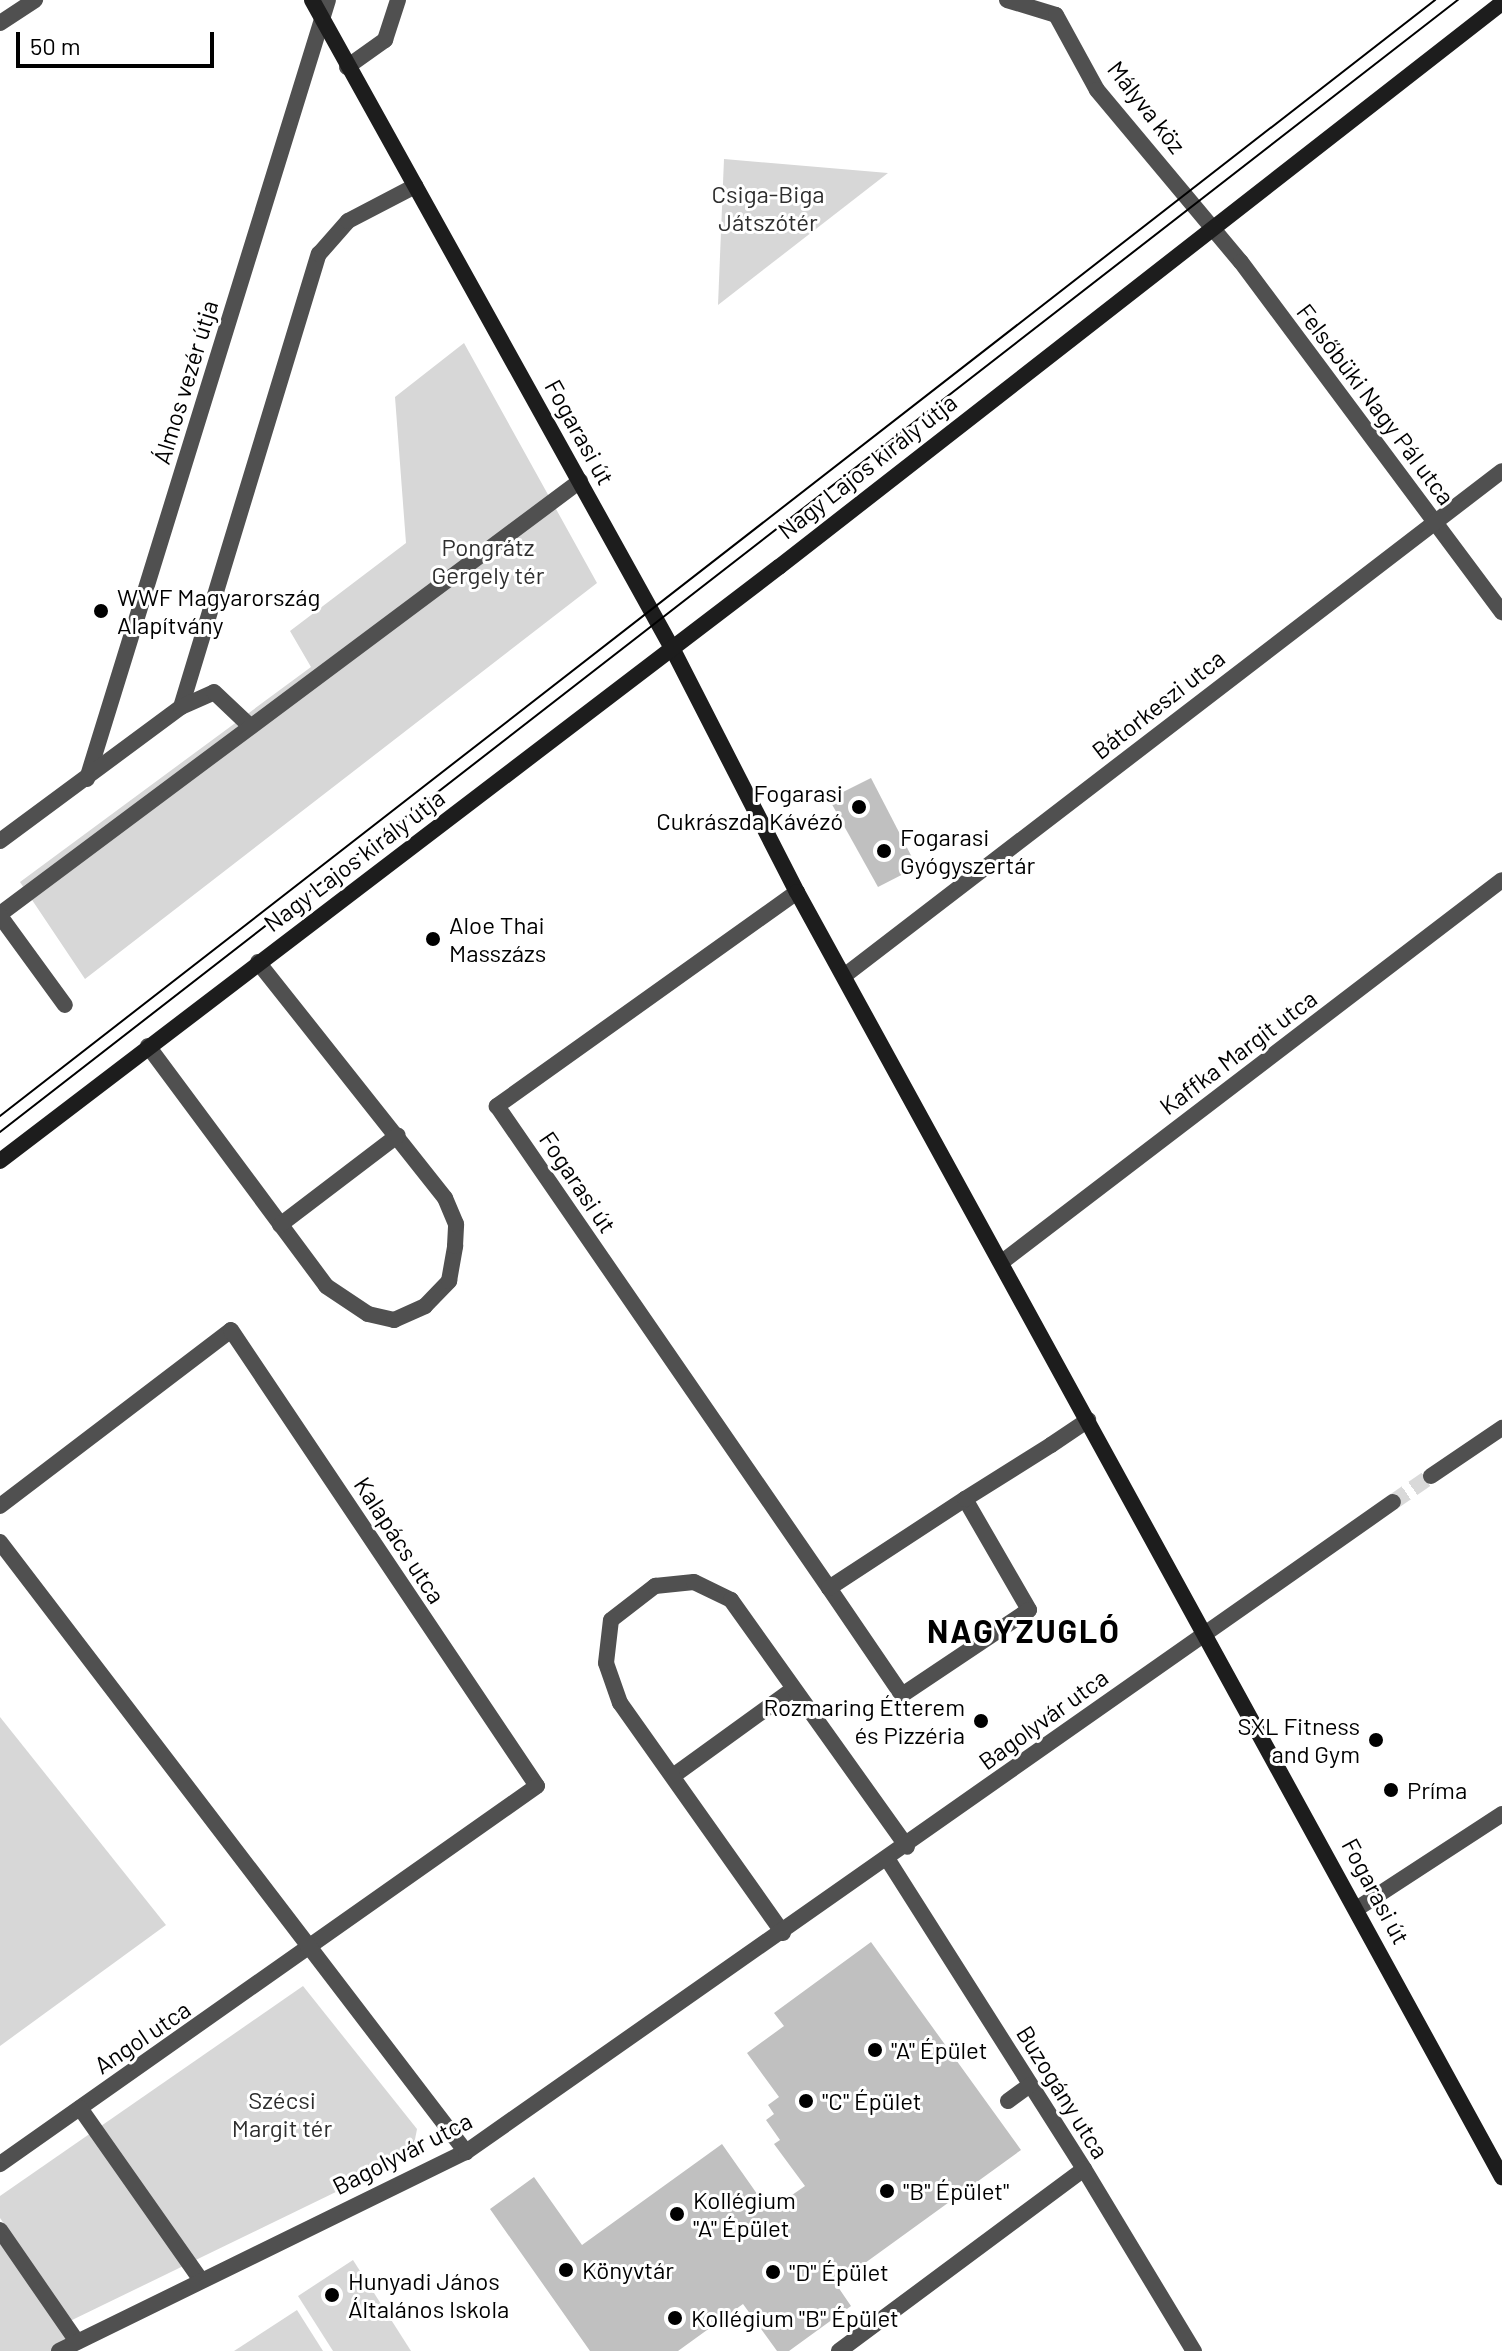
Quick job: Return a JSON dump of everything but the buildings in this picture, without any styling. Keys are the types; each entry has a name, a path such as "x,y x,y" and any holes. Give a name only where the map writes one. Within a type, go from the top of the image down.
{"main road":[{"name":"Fogarasi út","path":"312,0 672,648 797,892 1206,1629 1502,2177"},
{"name":"Nagy Lajos király útja","path":"0,1161 672,648 1211,225 1502,3"}],"street":[{"path":"0,23 35,0"},
{"name":"Álmos vezér útja","path":"87,779 328,0"},
{"path":"347,67 385,40 398,0"},
{"name":"Mályva köz","path":"1007,0 1058,8 1097,90 1211,225"},
{"path":"181,707 319,254 348,221 415,186"},
{"name":"Felsőbüki Nagy Pál utca","path":"1211,225 1502,612"},
{"name":"Bátorkeszi utca","path":"844,976 1502,471"},
{"path":"65,1005 0,915 580,481"},
{"path":"0,841 181,707 214,692 250,726"},
{"name":"Kaffka Margit utca","path":"1002,1262 1502,880"},
{"name":"Fogarasi út","path":"797,892 497,1106 902,1695 1029,1610 965,1499"},
{"name":"Nagy Lajos király útja","path":"148,1046 280,1225 342,1301 394,1320 425,1306 449,1281 456,1224 445,1198 258,962"},
{"path":"280,1225 398,1135"},
{"name":"Kalapács utca","path":"0,1506 231,1330 537,1786 312,1950"},
{"path":"829,1588 1088,1420"},
{"path":"1431,1476 1502,1428"},
{"path":"1206,1629 1393,1502"},
{"path":"0,1542 466,2152"},
{"path":"783,1933 620,1703 606,1663 611,1620 655,1586 694,1582 731,1600 907,1847"},
{"name":"Bagolyvár utca","path":"59,2351 76,2340 466,2152 907,1847 1206,1629"},
{"path":"673,1776 793,1689"},
{"path":"1358,1908 1502,1814"},
{"name":"Buzogány utca","path":"888,1860 1084,2169 1194,2351"},
{"name":"Angol utca","path":"0,2164 312,1950"},
{"path":"1008,2101 1030,2085"},
{"path":"80,2108 201,2280"},
{"path":"839,2351 1084,2169"},
{"path":"0,2230 76,2340"}],"green space":[{"name":"Csiga-Biga Játszótér","path":"724,159 888,173 718,305"},
{"name":"Pongrátz Gergely tér","path":"464,343 597,583 85,979 20,882 311,667 290,631 406,543 395,397"},
{"path":"0,1717 166,1925 0,2046"},
{"name":"Szécsi Margit tér","path":"303,1986 417,2129 412,2155 70,2321 0,2218 0,2196"},
{"path":"0,2231 76,2340 59,2351 0,2351"},
{"path":"353,2260 411,2351 333,2351 298,2296"},
{"path":"297,2310 323,2351 234,2351"}],"tunnel":[{"path":"1393,1502 1431,1476"}],"tram line":[{"path":"0,1116 1435,0"},
{"path":"0,1132 1458,0"}],"place":[{"name":"WWF Magyarország Alapítvány","path":"101,611"},
{"name":"Fogarasi Cukrászda Kávézó","path":"859,807"},
{"name":"Fogarasi Gyógyszertár","path":"884,851"},
{"name":"Aloe Thai Masszázs","path":"433,939"},
{"name":"Rozmaring Étterem és Pizzéria","path":"981,1721"},
{"name":"SXL Fitness and Gym","path":"1376,1740"},
{"name":"Príma","path":"1391,1790"},
{"name":"\"A\" Épület","path":"875,2050"},
{"name":"\"C\" Épület","path":"806,2101"},
{"name":"\"B\" Épület\"","path":"887,2191"},
{"name":"Kollégium \"A\" Épület","path":"677,2214"},
{"name":"Könyvtár","path":"566,2270"},
{"name":"\"D\" Épület","path":"773,2272"},
{"name":"Hunyadi János Általános Iskola","path":"332,2295"},
{"name":"Kollégium \"B\" Épület","path":"675,2318"}],"district":[{"name":"NAGYZUGLÓ","path":"1024,1630"}]}
